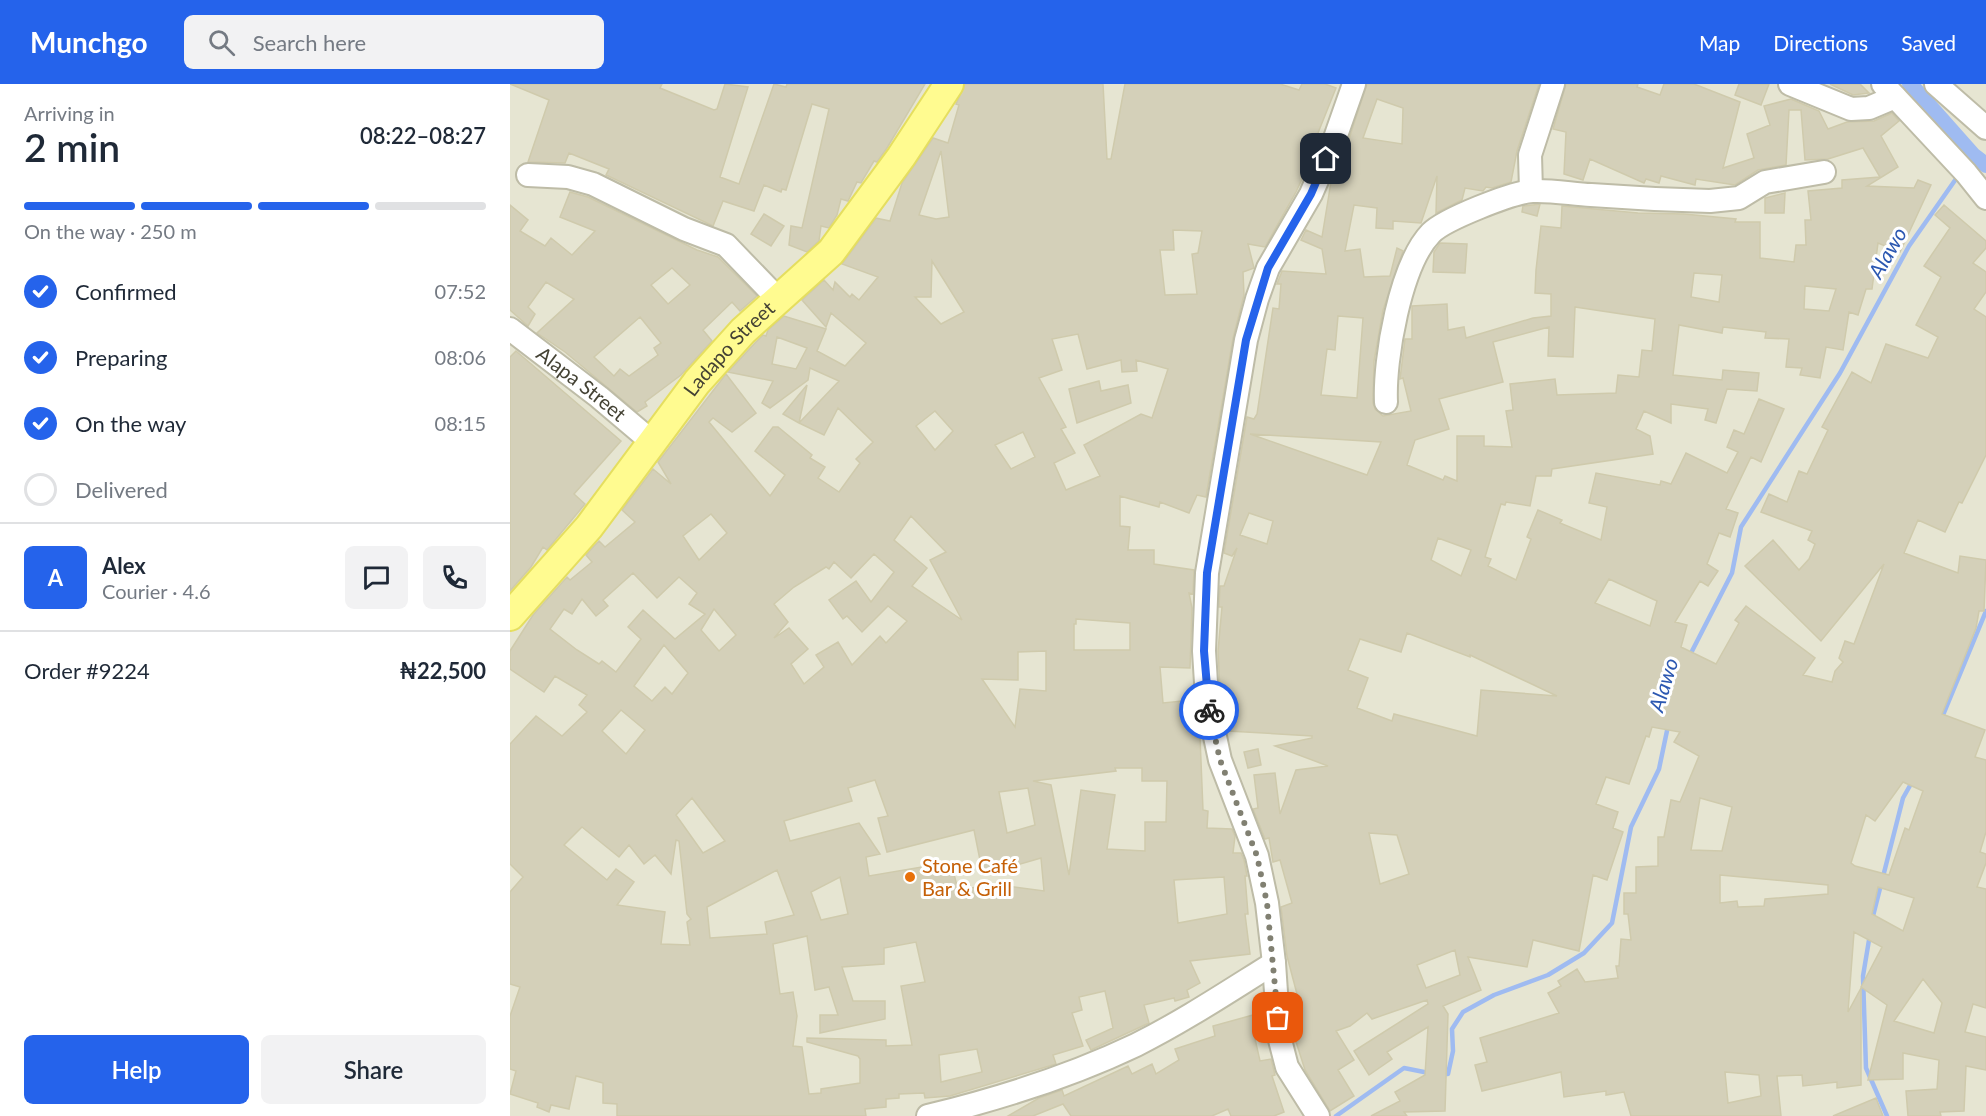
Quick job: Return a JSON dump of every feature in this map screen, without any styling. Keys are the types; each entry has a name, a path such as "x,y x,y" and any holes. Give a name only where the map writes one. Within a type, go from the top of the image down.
{"main road":[{"name":"Ladapo Street","path":"510,616 589,526 697,382 743,332 831,252 901,157 949,84"}],"street":[{"path":"1318,1116 1287,1067 1279,1036 1267,903 1257,856 1220,760 1207,699 1204,651 1207,573 1246,340 1268,268 1311,194 1334,141 1354,84"},
{"path":"1531,191 1530,155 1554,84"},
{"path":"1790,84 1851,109 1869,108 1889,91 1963,169 1986,198"},
{"path":"1936,84 1981,116"},
{"path":"1386,402 1387,348 1402,291 1416,254 1432,232 1489,204 1531,191 1710,201 1739,198 1765,182 1824,172"},
{"path":"528,175 568,177 593,184 674,224 726,245 779,300"},
{"name":"Alapa Street","path":"510,329 599,397 651,441"},
{"path":"928,1116 1012,1092 1135,1045 1188,1017 1274,963"}],"shaded area":[{"path":"510,84 1986,84 1986,1116 510,1116"}],"building":[{"path":"510,84 662,84 660,88 714,110 717,109 725,84 748,87 720,177 739,184 774,84 786,87 787,84 925,84 887,148 877,162 874,161 861,183 857,182 848,201 841,199 837,215 829,228 821,226 819,241 807,252 789,245 791,226 802,228 829,109 812,104 786,190 782,189 781,192 764,185 754,211 723,201 713,226 606,175 609,169 569,153 565,163 528,162 549,100"},
{"path":"965,84 1103,84 1107,159 1111,159 1125,84 1280,84 1299,90 1302,84 1325,84 1336,88 1314,143 1318,145 1296,192 1265,247 1248,244 1254,268 1243,272 1244,295 1233,338 1206,497 1197,495 1189,513 1160,502 1159,507 1120,496 1120,526 1130,527 1128,550 1154,550 1154,564 1194,570 1193,594 1189,593 1192,608 1190,668 1160,667 1163,703 1192,700 1195,737 1200,737 1203,810 1208,811 1207,828 1232,829 1235,836 1233,853 1241,853 1244,860 1247,876 1245,876 1248,914 1245,914 1250,954 1190,961 1200,983 1187,990 1189,997 1144,1005 1149,1023 1091,1050 1086,1040 1113,1028 1105,991 1079,997 1082,1010 1072,1013 1083,1046 1053,1055 1056,1064 950,1096 925,1098 924,1093 899,1094 899,1098 886,1099 886,1107 865,1109 866,1116 617,1116 617,1104 603,1103 603,1083 576,1076 569,1109 551,1105 549,1112 537,1107 538,1103 510,1094 516,1071 510,1069 510,1016 520,987 510,984 510,892 523,877 510,864 510,744 536,716 562,736 587,712 579,705 587,695 555,676 544,692 510,669 510,651 533,615 567,577 570,580 592,562 586,555 595,545 599,541 605,547 635,522 622,510 653,469 671,484 658,462 726,374 756,413 732,432 713,418 709,422 770,496 785,475 755,451 773,427 778,427 812,455 810,458 825,467 818,478 839,492 860,463 856,459 873,442 838,408 824,435 799,423 839,381 810,368 808,380 770,408 762,403 773,381 728,372 784,316 826,329 817,351 845,366 866,343 831,313 826,327 802,300 824,280 833,290 835,282 850,297 852,294 859,300 878,277 842,264 876,218 890,221 902,183 933,138 948,143 959,105 956,104","holes":["941,151 949,217 936,219 919,215","1173,230 1202,231 1198,253 1192,254 1197,294 1165,295 1160,250 1174,250","932,261 964,312 941,324 915,297 931,297","1078,334 1087,369 1121,360 1122,372 1137,371 1136,360 1168,369 1152,418 1141,414 1084,445 1100,476 1066,490 1054,463 1075,453 1061,429 1066,427 1039,378 1062,370 1052,339","777,337 807,348 796,369 772,364","935,411 953,431 935,450 916,426","1023,432 1035,457 1011,469 995,445","711,514 727,533 699,560 683,536","911,516 946,552 930,560 962,620 912,586 927,568 894,540","874,554 894,572 871,602 856,581 829,600 843,619 847,616 862,632 888,606 907,621 886,643 880,636 852,665 838,642 816,655 824,667 804,684 791,664 808,649 789,628 774,638 788,622 774,604 794,587 826,567 829,569 834,562 851,578","633,573 657,598 679,577 697,593 689,604 705,614 675,639 643,610 628,627 641,639 616,672 602,661 599,664 577,650 550,629 564,609 572,614 582,599 596,616 608,606 603,600","714,609 736,635 719,651 701,630","1076,619 1130,623 1130,650 1074,650","664,645 688,673 672,694 665,687 652,701 634,686","1046,651 1046,691 1020,689 1015,727 982,679 1018,680 1018,652","621,710 645,730 626,754 602,731","1115,768 1142,768 1142,781 1167,781 1166,822 1145,822 1145,851 1107,849 1115,795 1081,790 1069,875 1051,785 1033,781 1116,771","875,780 888,816 878,818 887,852 974,830 983,875 1041,858 1044,891 984,883 984,886 958,890 951,862 869,876 866,857 880,854 859,823 790,841 784,821 852,801 848,788","1028,788 1035,825 1007,833 999,792","692,798 725,841 703,853 676,815","582,827 619,857 629,845 644,864 655,855 671,874 676,840 679,841 687,914 691,919 687,922 690,945 661,944 665,912 617,905 634,882 616,869 607,880 564,845","777,870 794,915 765,922 767,934 710,938 707,907","840,877 848,914 821,920 811,892","1224,877 1227,914 1178,923 1174,880","807,936 815,990 829,987 838,1015 820,1015 820,1033 885,1019 885,1001 853,1001 842,967 884,964 884,948 916,942 925,982 901,986 912,1045 886,1046 886,1040 807,1038 807,1042 858,1056 860,1083 821,1089 821,1093 809,1094 802,1047 793,1046 797,1016 793,992 780,994 773,944","977,1049 982,1072 941,1082 939,1055"]},
{"path":"1367,84 1539,84 1517,151 1511,182 1492,188 1486,187 1483,191 1465,188 1462,200 1436,213 1437,176 1421,223 1393,221 1393,229 1376,228 1377,208 1354,205 1345,251 1360,249 1364,277 1390,276 1397,248 1403,251 1383,310 1374,361 1373,403 1375,409 1383,416 1411,411 1403,378 1400,379 1405,339 1412,339 1412,306 1447,304 1448,330 1464,327 1466,338 1533,318 1551,316 1551,294 1535,293 1536,270 1541,226 1561,228 1562,206 1638,213 1684,214 1736,219 1735,222 1760,222 1760,258 1794,262 1796,245 1806,245 1805,220 1811,220 1808,191 1842,188 1842,180 1880,177 1863,148 1828,159 1805,160 1801,110 1789,110 1786,165 1758,170 1735,185 1696,179 1695,185 1661,176 1659,183 1646,179 1644,183 1590,159 1583,180 1564,174 1566,132 1553,129 1566,84 1638,84 1637,87 1660,95 1664,84 1694,84 1740,102 1723,168 1754,158 1747,134 1770,125 1764,106 1791,99 1819,111 1828,129 1847,122 1874,121 1892,113 1899,121 1881,136 1898,167 1867,186 1914,188 1918,180 1931,185 1900,252 1878,243 1872,289 1866,289 1858,315 1849,312 1843,350 1826,347 1820,378 1800,375 1802,368 1786,367 1789,339 1765,338 1766,332 1723,327 1722,333 1679,325 1673,375 1722,380 1723,370 1759,373 1757,391 1727,389 1716,423 1705,420 1708,409 1671,404 1671,423 1644,411 1636,429 1650,436 1653,454 1552,469 1551,476 1536,476 1530,506 1506,502 1505,505 1501,504 1485,557 1491,559 1488,566 1516,580 1531,539 1527,537 1538,510 1562,520 1560,523 1601,540 1607,507 1589,503 1596,473 1660,485 1661,481 1671,484 1686,453 1727,473 1738,452 1727,447 1734,430 1744,434 1759,399 1784,409 1761,462 1751,457 1726,509 1738,513 1730,537 1719,533 1707,564 1718,571 1708,586 1700,581 1675,622 1687,625 1681,647 1716,664 1739,623 1735,620 1746,606 1815,658 1803,675 1832,682 1835,671 1843,662 1839,658 1845,641 1854,644 1884,564 1821,641 1745,566 1773,540 1799,570 1809,559 1815,544 1808,540 1812,531 1761,512 1769,494 1787,502 1799,471 1807,474 1828,430 1822,427 1852,372 1871,383 1886,344 1928,358 1938,337 1916,325 1941,277 1924,266 1950,228 1935,215 1944,205 1986,241 1986,248 1973,263 1986,272 1986,292 1974,309 1986,317 1986,455 1945,532 1918,520 1904,553 1958,573 1960,556 1986,560 1984,611 1979,611 1976,628 1942,714 1985,730 1975,757 1986,760 1986,832 1980,852 1986,854 1986,863 1977,887 1986,889 1986,1008 1973,1004 1965,1032 1986,1037 1986,1070 1966,1066 1964,1111 1940,1112 1941,1116 1908,1116 1906,1091 1937,1089 1939,1060 1903,1053 1903,1079 1868,1080 1887,1005 1861,987 1882,947 1854,932 1848,1012 1861,988 1861,1085 1837,1088 1837,1082 1803,1086 1802,1075 1777,1076 1781,1116 1631,1116 1624,1092 1606,1095 1606,1091 1564,1097 1561,1072 1482,1091 1475,1065 1487,1062 1480,1038 1559,1013 1548,993 1561,986 1558,981 1577,969 1585,982 1618,978 1616,966 1619,966 1621,939 1631,940 1628,914 1624,914 1624,893 1636,893 1636,867 1658,866 1658,837 1664,837 1671,800 1680,802 1699,756 1674,742 1680,732 1652,727 1649,737 1646,736 1629,784 1606,777 1596,804 1618,812 1613,828 1623,832 1607,880 1593,875 1579,951 1533,940 1527,967 1468,957 1481,990 1443,1006 1448,1014 1445,1111 1404,1112 1407,1116 1371,1116 1400,1101 1395,1092 1425,1075 1428,1027 1387,1052 1392,1059 1369,1075 1354,1051 1428,1004 1427,1000 1372,1019 1367,1013 1350,1026 1336,1031 1354,1060 1338,1070 1354,1096 1330,1111 1305,1070 1292,1029 1290,996 1297,994 1287,956 1281,907 1292,903 1280,860 1273,862 1269,838 1265,839 1253,809 1258,808 1254,775 1275,773 1280,814 1296,770 1328,766 1275,746 1312,738 1312,736 1228,731 1224,715 1225,691 1220,690 1218,651 1222,607 1219,607 1220,586 1224,586 1237,548 1232,556 1224,553 1247,417 1254,419 1257,414 1273,308 1279,309 1281,284 1277,284 1282,271 1326,274 1322,249 1301,240 1306,230 1322,237 1331,182 1347,145","holes":["1377,99 1403,108 1402,144 1363,138","1694,273 1722,275 1719,302 1691,297","1805,286 1836,289 1829,311 1804,309","1575,307 1655,319 1652,351 1642,350 1639,377 1618,375 1616,393 1557,395 1555,379 1510,384 1513,410 1506,411 1512,447 1484,446 1484,436 1457,436 1457,481 1445,476 1443,480 1407,465 1415,440 1449,429 1439,399 1503,382 1493,342 1549,327 1548,356 1573,357","1338,316 1363,318 1357,398 1321,395 1327,349 1335,350","1250,434 1381,442 1367,475","1249,513 1273,521 1267,544 1240,535","1438,538 1471,550 1461,576 1431,560","1609,579 1657,601 1650,626 1595,603","1407,633 1470,657 1470,655 1557,696 1481,690 1477,736 1394,714 1392,721 1357,708 1368,678 1348,670 1360,639 1401,652","1903,782 1923,791 1909,830 1905,828 1889,875 1851,863 1866,815 1875,821","1700,798 1732,807 1722,851 1691,850","1369,833 1397,835 1409,874 1380,884","1720,875 1828,885 1828,894 1765,899 1764,906 1738,907 1737,901 1720,903","1878,887 1914,898 1903,931 1872,914","1455,950 1460,975 1426,988 1417,965","1923,979 1942,1003 1934,1033 1894,1021","1725,1072 1759,1075 1761,1096 1728,1103"]},
{"path":"1739,84 1769,84 1761,105 1735,95"},
{"path":"1830,84 1860,84 1869,93 1853,95"},
{"path":"570,192 588,197 697,250 718,257 757,296 740,311 732,302 703,330 712,341 681,375 645,402 647,406 637,412 565,352 537,333 574,299 546,282 528,307 535,314 528,326 510,310 510,205 528,220 520,231 545,246 551,238 572,255 595,231 560,217","holes":["672,268 690,285 668,304 651,285","640,317 661,343 654,348 658,355 629,376 620,369 614,376 594,357"]},
{"path":"1785,193 1784,213 1765,213 1765,198"},
{"path":"1540,204 1537,216 1522,212 1523,206"},
{"path":"764,214 784,226 771,246 751,234"},
{"path":"1440,243 1467,244 1465,273 1433,272 1434,252"},
{"path":"516,351 621,441 574,494 585,504 547,550 543,547 531,567 510,591 510,357"},
{"path":"1099,381 1101,391 1128,385 1131,403 1077,423 1069,389"},
{"path":"807,385 799,423 783,414"},
{"path":"1258,749 1261,765 1248,768 1244,752"},
{"path":"1253,1015 1259,1038 1255,1039 1260,1061 1271,1059 1275,1075 1272,1076 1284,1112 1274,1116 1231,1116 1228,1109 1212,1116 1071,1116 1063,1104 1033,1116 1008,1116 1039,1098 1062,1090 1064,1096 1128,1066 1132,1074 1152,1064 1156,1074 1179,1060 1175,1049 1215,1036 1213,1026"},
{"path":"1876,1098 1883,1116 1833,1116"}],"waterway":[{"path":"1910,84 1973,155 1986,165"},
{"name":"Alawo","path":"1966,164 1973,155"},
{"name":"Alawo","path":"1690,655 1732,573 1741,527 1840,373 1909,246 1958,176"},
{"path":"1941,720 1986,611"},
{"name":"Alawo","path":"1440,1074 1448,1074 1453,1051 1452,1029 1463,1012 1494,995 1548,975 1584,953 1612,923 1631,827 1659,769 1668,726"},
{"path":"1872,920 1903,798 1912,782"},
{"path":"1870,934 1863,976 1866,1068 1887,1116"},
{"name":"Alawo","path":"1336,1116 1404,1068 1429,1073"}],"way so far":[{"path":"1209,710 1220,760 1257,856 1267,903 1278,1018"}],"place":[{"name":"Stone Café Bar & Grill","path":"910,877"}],"route":[{"path":"1209,710 1204,651 1207,573 1246,340 1268,268 1311,194 1326,159"}]}
